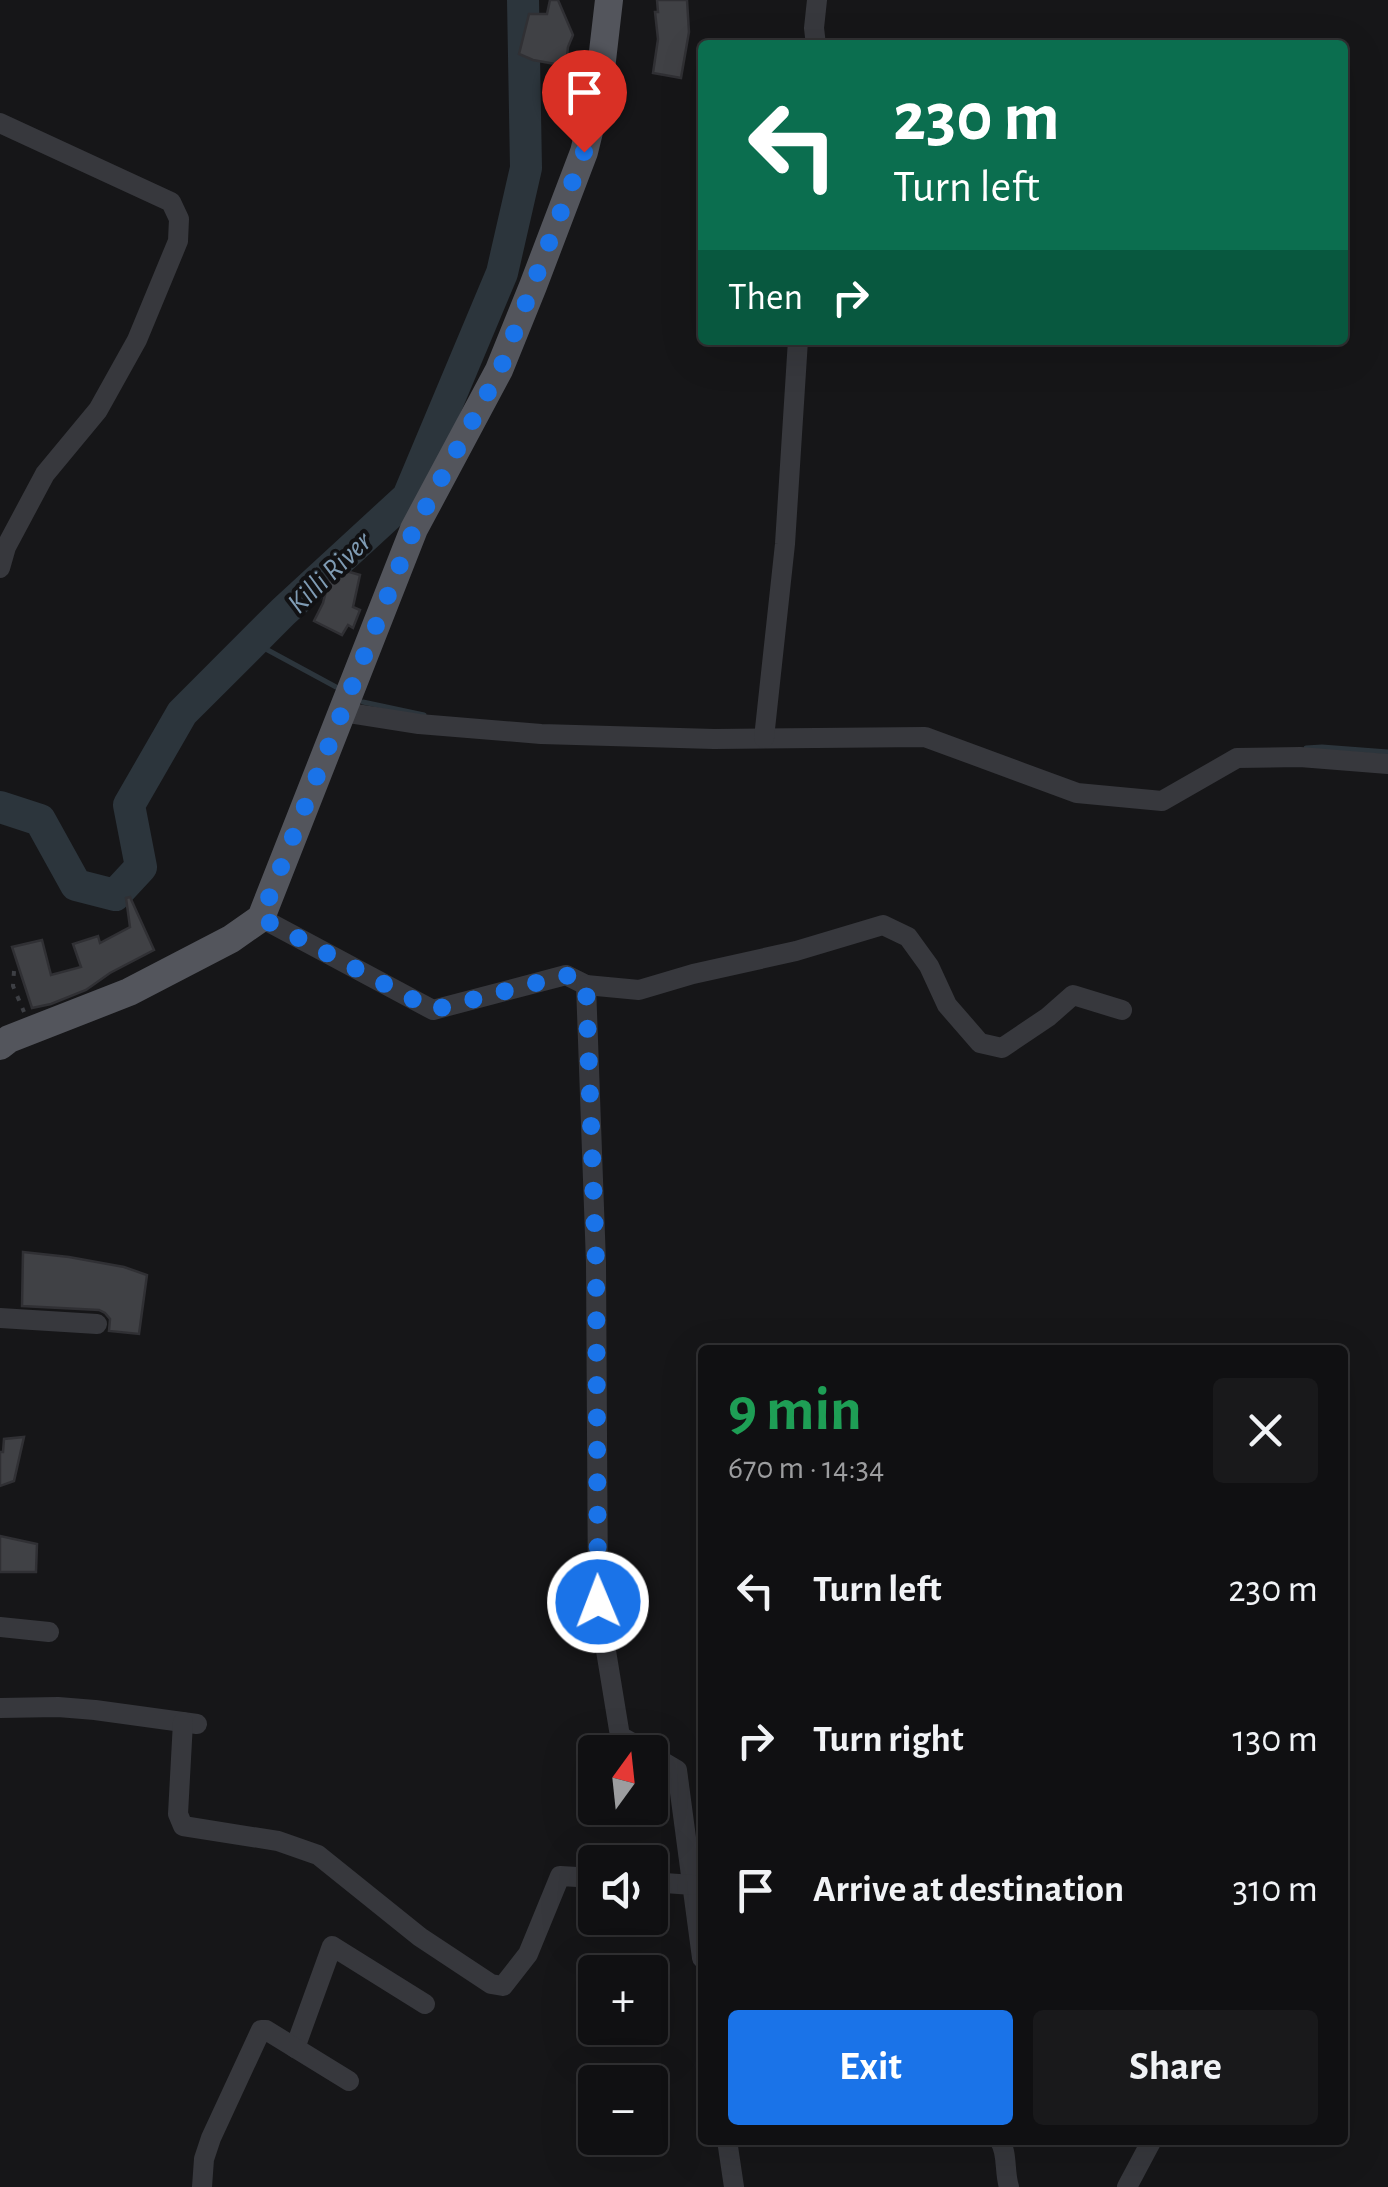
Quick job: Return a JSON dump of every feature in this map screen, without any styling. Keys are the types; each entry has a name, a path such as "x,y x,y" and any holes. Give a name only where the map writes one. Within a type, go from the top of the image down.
{"main road":[{"path":"0,1046 9,1038 130,992 232,938 261,918 414,529 500,370 578,169 598,94 609,0"}],"street":[{"path":"815,40 817,0"},
{"path":"0,123 171,202 178,219 178,241 137,340 98,410 46,474 6,547 0,568"},
{"path":"764,738 785,544 798,345"},
{"path":"343,712 420,724 541,734 925,738 1077,793 1162,801 1237,758 1300,757 1388,764"},
{"path":"261,918 433,1010 566,975 586,985 638,990 883,926 908,937 929,966 947,1005 980,1043 1002,1048 1048,1017 1073,994 1122,1010"},
{"path":"586,985 596,1263 598,1602 620,1735"},
{"path":"0,1318 97,1324"},
{"path":"0,1627 50,1632"},
{"path":"4,1709 95,1710 190,1723 178,1814 184,1826 278,1841 318,1855 420,1937 490,1984 502,1986 528,1954 560,1876 578,1877"},
{"path":"668,1764 678,1770 698,1929"},
{"path":"668,1883 692,1885"},
{"path":"295,2048 332,1946 424,2004"},
{"path":"202,2187 204,2159 211,2138 261,2030 350,2080"},
{"path":"729,2145 734,2187"},
{"path":"1006,2145 1005,2174 1009,2187"},
{"path":"1127,2187 1149,2145"}],"path":[{"path":"14,971 13,986 31,1030"}],"building":[{"path":"550,0 558,0 573,35 566,66 519,54 529,14 547,14"},
{"path":"657,0 687,0 689,32 681,78 653,73 658,39"},
{"path":"332,567 360,575 353,607 360,610 353,628 348,625 342,635 314,621"},
{"path":"130,897 154,950 86,990 32,1008 12,947 42,940 51,975 81,967 73,944 98,936 100,943 130,927 126,898"},
{"path":"23,1252 124,1267 147,1275 139,1334 109,1331 110,1319 99,1310 22,1306"},
{"path":"24,1437 14,1481 0,1486 4,1439"},
{"path":"0,1536 37,1544 36,1572 0,1572"}],"waterway":[{"name":"Killi River","path":"0,807 40,820 76,885 115,895 141,867 129,805 182,713 283,612 408,497 502,273 526,168 523,0"},
{"path":"253,642 336,687"},
{"path":"363,702 424,715"},
{"path":"1306,748 1388,752"}],"route":[{"path":"584,152 500,370 414,529 261,918 433,1010 566,975 586,985 596,1263 598,1602"}]}
